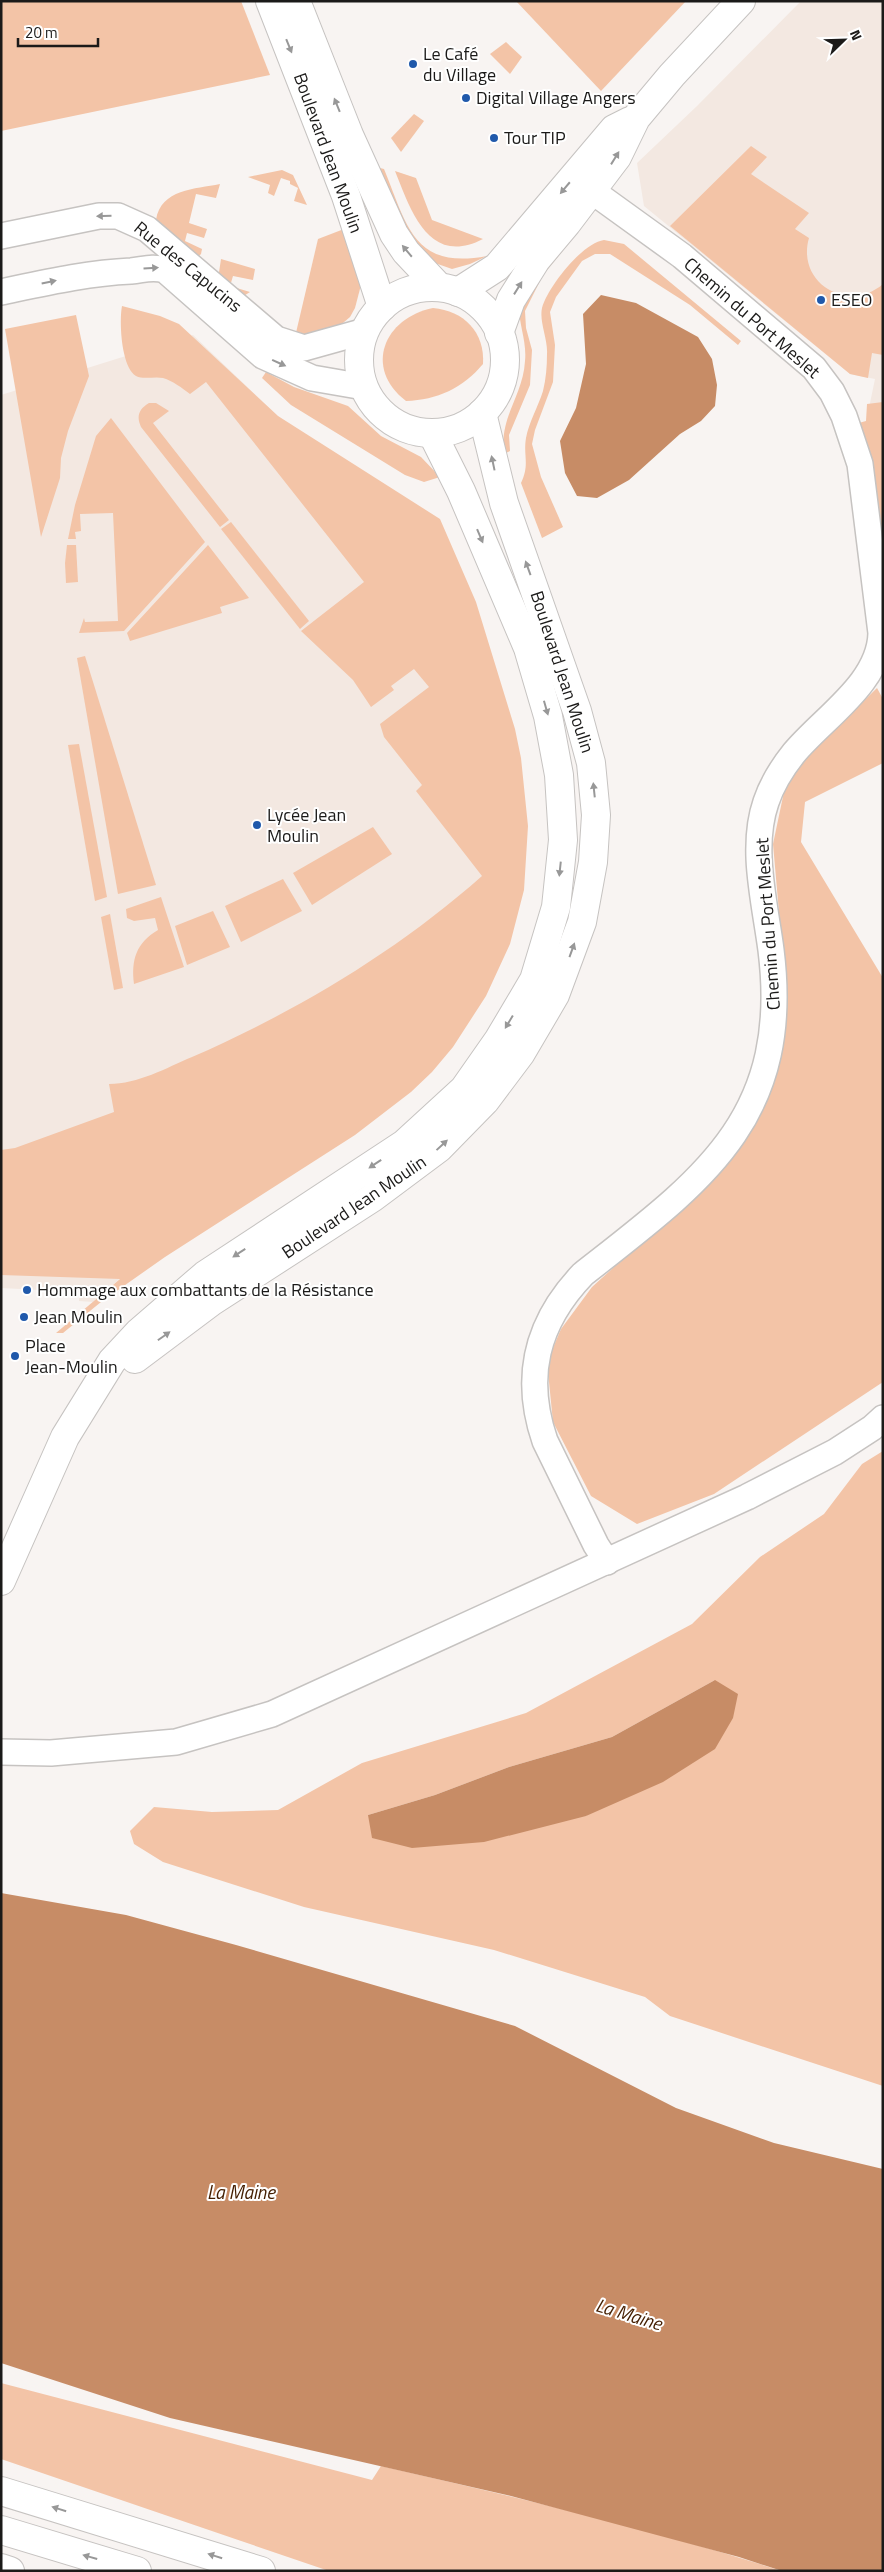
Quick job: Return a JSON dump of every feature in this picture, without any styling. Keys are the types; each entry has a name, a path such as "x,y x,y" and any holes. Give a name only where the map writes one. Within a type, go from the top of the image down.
{"main road":[{"name":"Boulevard Jean Moulin","path":"270,1 346,196 382,307"},
{"name":"Boulevard Jean Moulin","path":"296,1 350,136 394,234 406,252 449,290"},
{"path":"499,333 511,300 536,260 617,157 636,118 672,75 741,1"},
{"path":"449,290 497,267 614,129 636,118"},
{"path":"426,287 449,290 479,304 494,322 504,354 503,376 495,396 482,413 457,429 432,433 410,430 391,420 375,405 364,387 359,359 365,332 382,307 405,292 426,287"},
{"name":"Boulevard Jean Moulin","path":"87,1402 148,1347 211,1302 372,1198 439,1148 485,1101 520,1053 555,996 582,922 593,862 596,815 591,764 577,711 504,503 482,413"},
{"name":"Boulevard Jean Moulin","path":"1,1581 65,1436 112,1361 139,1332 206,1275 404,1144 464,1089 499,1039 534,980 556,907 563,840 559,775 550,724 528,648 461,491 432,433"},
{"path":"1,2491 261,2571"},
{"path":"1,2530 137,2571"},
{"path":"1,2568 10,2571"}],"street":[{"name":"Chemin du Port Meslet","path":"592,191 682,256 814,368 832,392 844,416 860,464 881,633 879,655 869,674 795,751 783,767 766,804 759,847 775,982 776,1011 765,1069 745,1119 730,1142 694,1182 583,1274 568,1289 546,1325 539,1345 534,1386 539,1423 545,1441 596,1545 607,1562"},
{"name":"Rue des Capucins","path":"1,236 99,216 118,216 147,229 276,339 304,348 365,332"},
{"name":"Rue des Capucins","path":"1,292 102,272 134,270 155,266 165,270 263,356 312,378 364,387"},
{"path":"1,1752 51,1754 176,1742 272,1714 747,1497 835,1452 872,1428 883,1418"}],"shaded area":[{"path":"1,1 241,1 270,75 1,131"},
{"path":"516,1 686,1 601,91"},
{"name":"ESEO","path":"801,1 883,1 883,521 870,403 875,379 850,374 644,206 637,163 697,106"},
{"path":"506,42 522,57 510,74 490,54"},
{"path":"414,114 424,121 401,152 391,138"},
{"path":"751,146 767,157 751,174 809,213 795,229 809,238 807,254 810,268 817,280 828,289 841,294 855,296 869,292 883,284 883,355 872,353 868,378 850,374 670,226"},
{"path":"376,167 384,169 407,225 416,239 428,249 443,256 462,259 487,256 470,264 452,269 432,262 411,246"},
{"path":"282,170 293,175 307,205 294,201 298,188 290,184 290,181 281,178 274,196 268,193 270,185 248,177"},
{"path":"395,171 416,178 432,220 483,239 464,246 449,246 436,240 425,230 416,217"},
{"path":"220,184 216,198 196,194 189,223 207,229 204,238 187,233 185,241 202,249 201,254 197,258 156,220 159,210 172,196 180,192"},
{"path":"573,228 578,232 543,275 525,311 526,328 532,350 530,385 509,435 510,451 504,454 503,441 505,429 520,385 525,361 525,347 519,307"},
{"path":"344,229 361,285 355,308 350,317 330,334 295,337 318,239"},
{"path":"604,240 624,244 741,341 738,345 690,305 610,254 595,254 582,261 556,297 550,312 555,345 553,382 535,430 532,444 541,477 563,527 542,538 521,483 526,465 526,438 543,391 546,377 547,348 541,313 542,308 545,299 558,278 576,257 595,243"},
{"path":"221,259 255,269 253,280 233,276 230,286 250,292 242,297 218,279"},
{"path":"122,306 160,316 179,324 278,416 440,519 476,602 515,729 521,758 528,826 524,890 510,944 486,996 453,1047 432,1072 411,1092 355,1135 165,1257 101,1302 63,1333 56,1333 120,1279 1,1275 1,1150 15,1148 114,1112 109,1084 131,1081 162,1070 231,1039 307,1000 380,955 449,904 482,876 416,791 422,785 384,737 380,724 429,687 414,669 391,686 394,690 371,707 353,680 301,631 364,582 206,382 190,394 167,379 139,377 131,371 122,343"},
{"path":"433,308 454,314 470,325 480,342 483,364 467,380 449,391 428,398 406,401 393,388 385,374 383,360 385,346 392,333 402,322 416,314"},
{"path":"76,315 89,376 68,431 61,458 60,478 41,537 5,329"},
{"name":"Lycée Jean Moulin","path":"193,335 458,588 508,876 147,1255 93,1302 79,1301 79,1292 1,1288 1,395"},
{"path":"266,372 294,387 348,406 381,436 421,457 440,477 424,482 405,475 291,405 262,378"},
{"path":"883,402 883,572 855,424 866,421 867,404"},
{"path":"149,403 156,403 169,411 153,423 229,520 220,527 141,427 139,413"},
{"path":"111,418 205,542 124,631 79,633 84,618 85,622 118,621 113,513 80,514 81,531 75,532 76,539 68,539 75,505 96,436"},
{"path":"231,522 309,621 300,629 221,529"},
{"path":"67,545 76,545 78,582 66,583 65,563"},
{"path":"208,545 249,598 220,607 222,613 130,641 127,633"},
{"path":"85,656 156,885 118,894 77,658"},
{"path":"877,688 883,699 883,763 805,802 801,842 883,978 883,1382 714,1494 637,1524 591,1496 553,1422 547,1362 561,1329 592,1287 730,1162 774,1078 786,992 773,844 785,787 809,754"},
{"path":"79,744 107,897 95,901 68,745"},
{"path":"373,827 392,854 312,905 293,873"},
{"path":"283,879 302,911 241,942 225,906"},
{"path":"161,897 184,967 134,984 134,960 140,946 158,930 155,918 134,921 127,918 126,909"},
{"path":"213,911 230,947 187,965 175,926"},
{"path":"110,914 123,988 114,990 101,917"},
{"path":"883,1451 883,2086 670,2016 645,1997 494,1950 304,1907 163,1862 134,1844 130,1831 154,1807 212,1812 278,1810 362,1763 526,1713 692,1624 760,1557 824,1514 862,1464","holes":["715,1680 586,1816 368,1815 435,1795 509,1767 612,1737"]},
{"path":"1,2383 372,2480 381,2466 583,2514 683,2541 782,2571 329,2571 1,2459"}],"water":[{"path":"601,295 636,303 698,337 712,359 717,385 715,406 701,421 680,434 629,480 597,498 577,496 565,473 560,441 576,408 586,364 583,314"},
{"path":"715,1680 738,1694 733,1718 715,1749 663,1782 586,1816 484,1842 412,1848 372,1838 368,1815 435,1795 509,1767 612,1737"},
{"name":"La Maine","path":"1,1893 126,1915 515,2026 676,2108 774,2143 883,2169 883,2571 782,2571 739,2557 511,2496 170,2418 1,2363"}],"place":[{"name":"Le Café du Village","path":"413,64"},
{"name":"Digital Village Angers","path":"466,98"},
{"name":"Tour TIP","path":"494,138"},
{"name":"ESEO","path":"821,300"},
{"name":"Lycée Jean Moulin","path":"257,825"},
{"name":"Hommage aux combattants de la Résistance","path":"27,1290"},
{"name":"Jean Moulin","path":"24,1317"},
{"name":"Place Jean-Moulin","path":"15,1356"}]}
